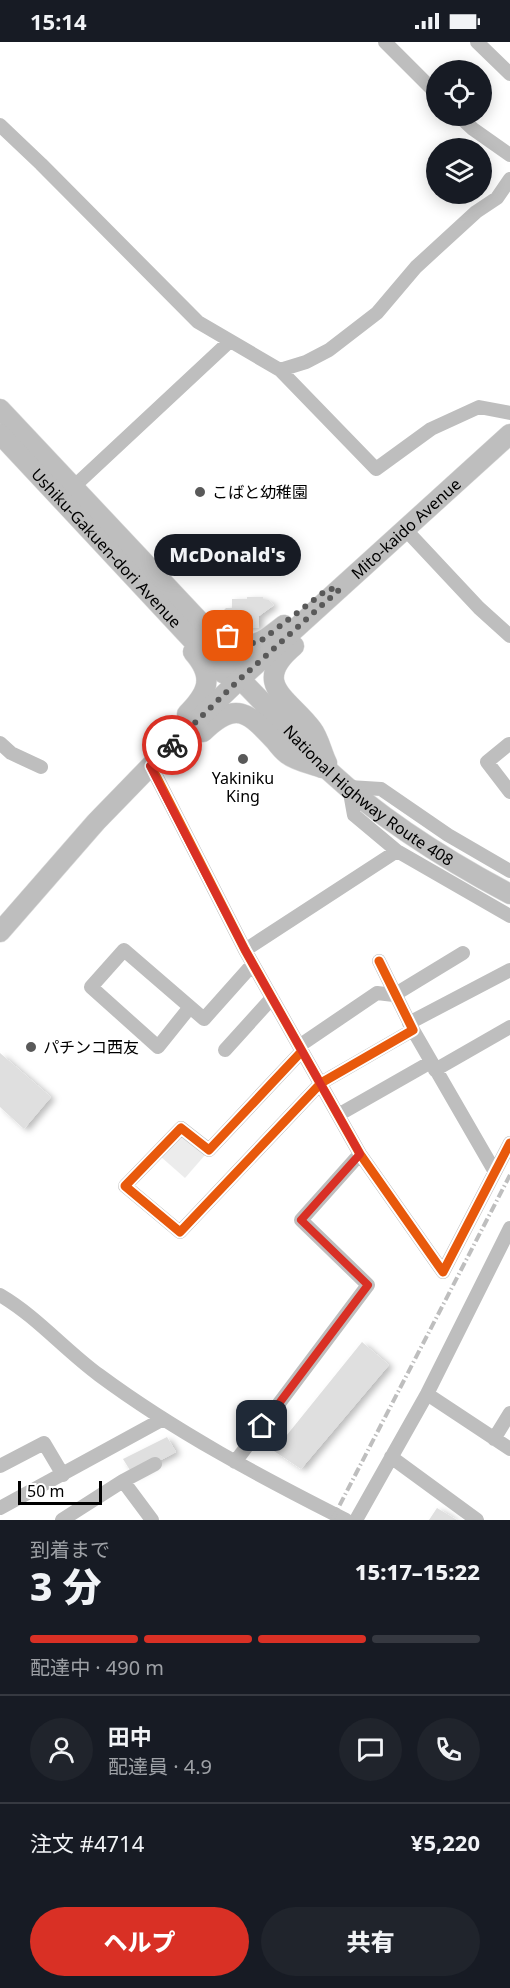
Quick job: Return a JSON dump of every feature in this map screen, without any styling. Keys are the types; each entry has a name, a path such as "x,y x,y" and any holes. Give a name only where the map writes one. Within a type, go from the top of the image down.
{"highway":[{"name":"Ushiku-Gakuen-dori Avenue","path":"0,409 67,493 149,595 223,673 240,679 237,661 167,586 67,493 0,434"},
{"name":"Mito-kaido Avenue","path":"0,932 96,822 165,751 240,679 510,434"},
{"path":"167,586 186,594 232,640 251,645 268,638 328,589 340,589"},
{"path":"149,595 161,616 202,662 206,673 204,695 171,730 165,751 188,746 221,716 247,714 287,755 330,771"},
{"path":"316,611 302,639 279,660 275,686 282,698 313,730 330,771"},
{"name":"National Highway Route 408","path":"240,679 330,771 349,787 400,826 463,868 504,891"}],"street":[{"path":"385,42 426,83"},
{"path":"477,42 510,74"},
{"path":"0,125 198,322 280,370 376,469 431,429 479,407 510,413"},
{"path":"470,126 510,155"},
{"path":"280,370 306,362 329,350 377,313 416,267 476,212 497,198 510,179"},
{"path":"67,493 230,341"},
{"path":"405,529 479,608 510,636"},
{"path":"0,743 11,753 41,767"},
{"path":"510,745 487,762 510,792"},
{"path":"150,766 245,950 360,1154 443,1272 510,1143"},
{"path":"510,871 448,835 381,789 349,787 354,815 397,851 510,916"},
{"path":"245,950 397,851"},
{"path":"190,1007 158,1047 91,987 124,950 204,1019 253,964"},
{"path":"464,952 394,995 377,993 300,1048 209,1150 181,1128 125,1186 180,1232 321,1083 411,1027 510,970"},
{"path":"379,961 411,1027 495,1172"},
{"path":"225,1050 272,998"},
{"path":"338,1115 510,1027"},
{"path":"235,1462 368,1285 301,1220 360,1154"},
{"path":"356,1520 426,1394 510,1228"},
{"path":"0,1294 99,1374 163,1419 235,1462 346,1520"},
{"path":"426,1394 510,1449"},
{"path":"494,1439 510,1413"},
{"path":"0,1508 163,1419"},
{"path":"0,1466 44,1443 63,1474"},
{"path":"391,1457 477,1520"},
{"path":"70,1518 123,1481 155,1464"},
{"path":"123,1481 152,1520"}],"shaded area":[{"path":"181,1134 205,1155 185,1178 160,1156"}],"building":[{"path":"247,597 263,597 263,600 269,600 274,605 259,616 259,628 232,628 221,613 226,608 232,608 232,599 247,599"},
{"path":"0,1053 51,1097 24,1129 0,1107"},
{"path":"362,1342 389,1365 301,1469 274,1451"},
{"path":"167,1437 176,1452 133,1475 123,1459"},
{"path":"437,1508 457,1520 429,1520"}],"railway":[{"path":"332,1520 510,1175"}],"cycle path":[{"path":"151,766 245,950 360,1154 443,1272 510,1143"},
{"path":"302,1051 209,1150 181,1128 125,1186 180,1232 321,1083 413,1030 379,961"}],"way so far":[{"path":"172,745 240,679 340,589 328,589 268,638 258,643 251,645 239,643 228,636"}],"place":[{"name":"こばと幼稚園","path":"200,492"},
{"name":"McDonald's","path":"228,636"},
{"name":"Yakiniku King","path":"243,759"},
{"name":"パチンコ西友","path":"31,1047"}],"route":[{"path":"172,745 150,766 245,950 360,1154 301,1220 368,1285 262,1426"}]}
